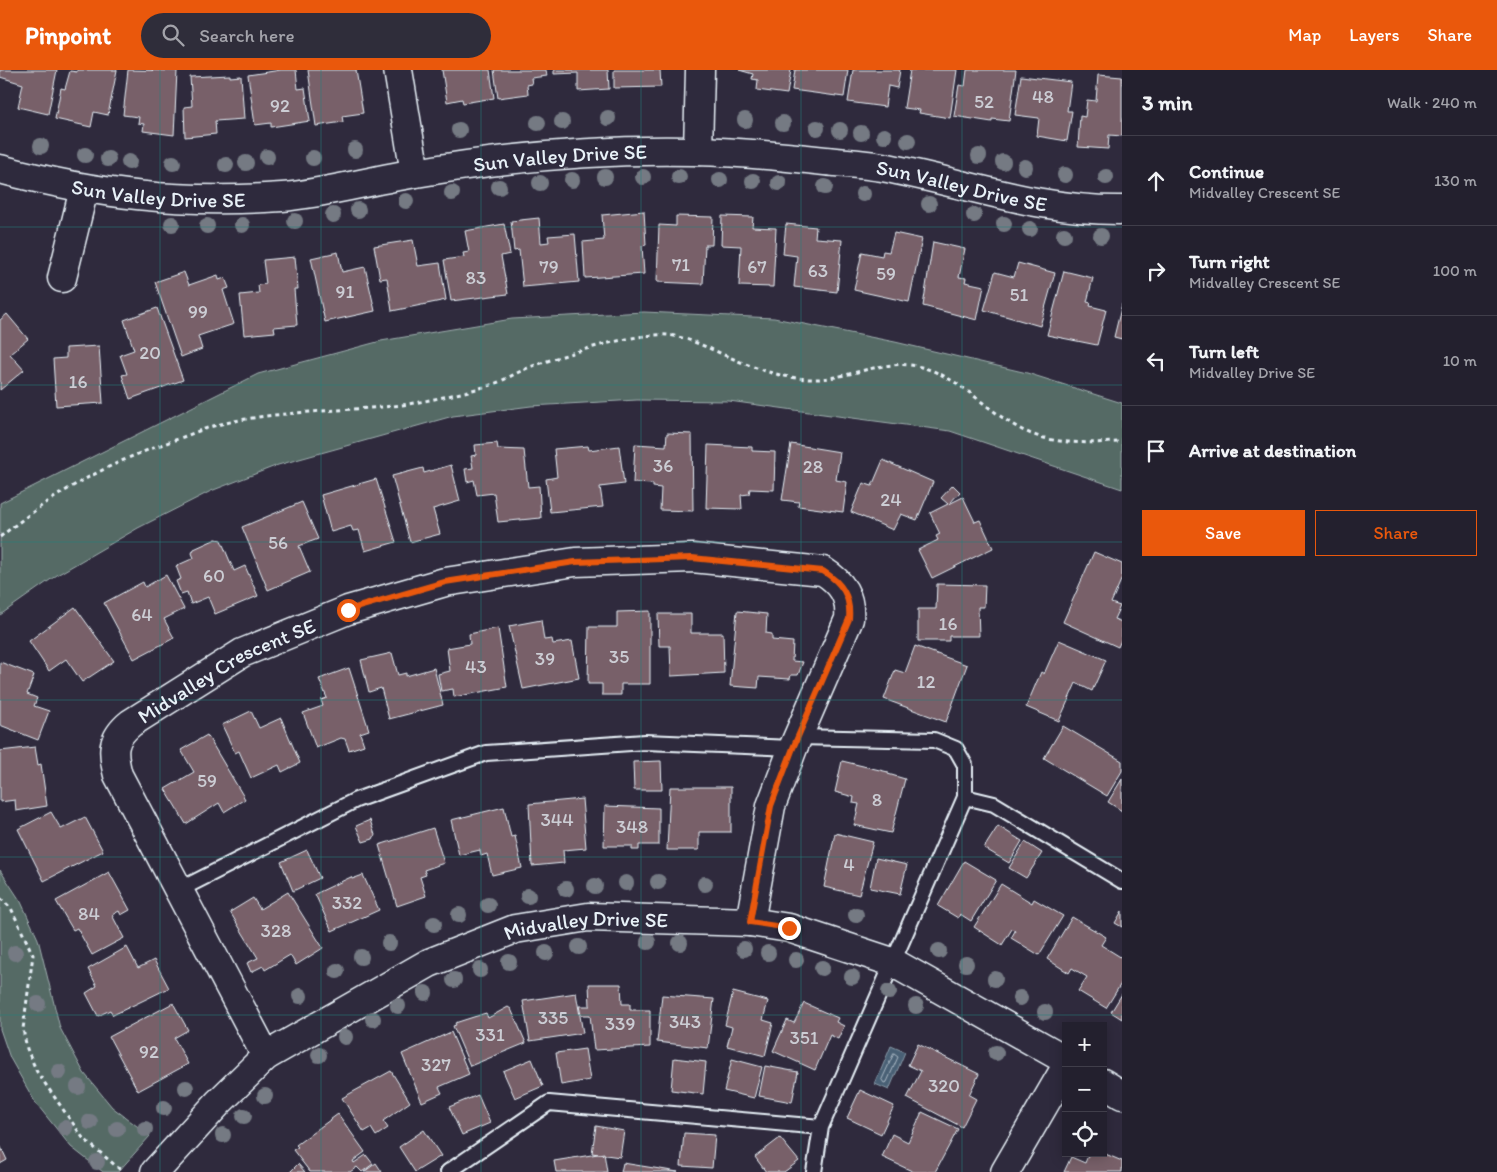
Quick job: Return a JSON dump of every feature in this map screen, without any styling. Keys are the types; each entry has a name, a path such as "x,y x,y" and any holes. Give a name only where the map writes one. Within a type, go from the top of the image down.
{"street":[{"path":"398,70 415,173"},
{"path":"698,151 700,70"},
{"name":"Sun Valley Drive SE","path":"0,168 84,189 126,195 189,199 275,197 344,188 415,173 535,156 698,151 802,158 880,166 1054,207 1122,210"},
{"path":"62,278 84,189"},
{"name":"Midvalley Crescent SE","path":"266,1056 118,775 114,758 119,733 131,723 242,653 348,610 445,582 575,562 692,558 823,571 833,577 846,591 850,605 849,619 771,806 750,922"},
{"name":"Midvalley Drive SE","path":"155,1172 219,1102 266,1056 429,963 515,929 588,917 750,922 789,928 892,962 1062,1058"},
{"path":"1006,1172 1062,1074"},
{"path":"1107,1086 1122,1095"}],"lane":[{"path":"178,891 356,800 486,753 645,742 796,743 934,740 956,749 965,765 965,797 821,1127 814,1172"},
{"path":"965,797 994,804 1122,881"},
{"path":"448,1172 549,1103 821,1127"}],"path":[{"path":"0,536 39,505 89,476 154,448 217,425 273,416 405,404 489,386 533,366 633,337 668,335 705,346 768,372 798,378 824,380 893,363 922,367 947,378 1014,426 1038,436 1063,443 1122,442"},
{"path":"0,898 11,908 33,955 23,1029 27,1049 37,1072 83,1138 123,1172"}],"green space":[{"path":"644,312 774,318 895,342 1027,373 1122,403 1122,489 950,431 729,401 637,400 531,406 453,416 278,465 211,491 138,528 57,575 0,615 0,503 258,374 381,341 512,319"},
{"path":"0,870 21,902 38,939 60,1028 84,1073 112,1107 150,1136 118,1172 103,1172 71,1147 35,1102 10,1058 0,1029"}],"water":[{"path":"891,1046 905,1052 889,1090 875,1084"}],"building":[{"path":"0,70 57,70 48,114 18,107 23,84 0,77"},
{"path":"77,70 117,70 108,115 94,112 91,127 55,119 61,88 65,89 70,71 77,72"},
{"path":"128,70 177,71 174,135 143,131 144,124 138,123 139,117 123,115"},
{"path":"281,70 296,70 298,89 305,88 310,121 271,127 271,123 255,125 248,75"},
{"path":"308,70 356,70 363,113 342,116 343,122 316,126"},
{"path":"442,70 490,70 494,98 463,103 462,99 447,102"},
{"path":"494,70 546,70 547,76 531,78 532,84 527,85 528,94 498,98"},
{"path":"554,70 608,70 609,89 578,91 578,73 554,74"},
{"path":"614,70 660,70 661,87 614,88"},
{"path":"739,70 791,70 787,94 757,90 758,80 752,79 753,74"},
{"path":"795,70 848,70 844,97 792,90"},
{"path":"853,70 900,70 897,88 888,86 885,107 848,102"},
{"path":"910,70 957,70 950,118 919,113 920,110 904,108"},
{"path":"967,70 1016,70 1009,121 992,119 992,122 954,116 959,85 965,86"},
{"path":"230,75 230,77 241,76 244,119 215,121 216,134 185,137 184,107 192,106 190,77"},
{"path":"1098,75 1122,77 1122,136 1109,135 1108,149 1078,147 1080,116 1085,117 1087,100 1096,101"},
{"path":"1021,76 1071,82 1067,111 1072,111 1067,141 1037,136 1039,118 1015,115"},
{"path":"644,211 646,245 642,246 644,274 585,278 583,242 604,240 602,215"},
{"path":"676,216 713,217 712,245 705,245 703,284 657,282 659,225 676,226"},
{"path":"722,216 753,217 752,227 776,228 773,287 739,286 741,246 721,245"},
{"path":"539,218 541,243 549,242 548,236 575,234 579,282 523,287 519,250 514,251 511,221"},
{"path":"504,224 510,254 501,256 508,294 451,301 444,260 464,257 463,253 469,252 465,231"},
{"path":"786,224 816,227 815,238 842,240 837,292 794,287 797,256 783,254"},
{"path":"894,233 922,239 909,302 854,290 862,252 882,256 883,251 889,252"},
{"path":"413,240 418,266 440,263 446,300 392,311 387,278 380,279 374,246"},
{"path":"933,242 965,249 959,277 966,278 965,282 984,286 977,320 923,306"},
{"path":"338,252 342,272 365,267 375,311 325,322 311,258"},
{"path":"295,257 298,289 294,289 297,325 274,327 275,332 244,335 240,295 259,293 258,285 266,284 263,260"},
{"path":"1018,263 1055,273 1040,326 984,310 995,272 1014,277"},
{"path":"1064,271 1093,278 1087,302 1091,303 1090,306 1106,310 1097,345 1047,335"},
{"path":"184,272 189,285 218,275 219,280 225,278 229,288 223,290 234,324 198,336 202,349 181,357 155,282"},
{"path":"1122,304 1122,339 1114,337"},
{"path":"157,308 183,380 130,399 122,375 127,374 120,355 134,350 124,320"},
{"path":"7,314 28,339 10,354 24,370 0,390 0,320"},
{"path":"99,346 103,403 56,406 53,359 66,358 66,348"},
{"path":"667,433 692,434 693,511 660,510 661,488 653,487 653,484 633,483 635,444 666,446"},
{"path":"497,443 498,449 524,450 528,487 539,486 541,518 498,522 494,493 477,495 474,480 467,482 465,469 473,468 471,456 476,455 475,445"},
{"path":"791,444 840,452 836,480 847,482 843,512 798,506 799,502 782,500"},
{"path":"708,445 752,447 752,451 775,452 774,490 750,489 749,494 741,495 742,509 706,508"},
{"path":"588,446 589,450 619,446 624,484 600,487 603,507 550,512 546,479 557,477 554,449"},
{"path":"883,460 933,482 917,520 901,514 893,530 851,512 863,483 872,486"},
{"path":"451,465 460,501 433,509 440,534 410,542 392,476 423,468 424,473"},
{"path":"376,479 396,542 365,551 359,530 353,531 351,526 331,532 321,495"},
{"path":"953,485 960,492 949,504 963,497 975,522 980,520 993,548 932,578 918,550 938,540 936,536 940,534 930,513 948,504 941,498"},
{"path":"302,502 318,539 299,546 310,572 268,590 242,527"},
{"path":"216,539 221,540 234,571 245,566 258,596 215,614 208,597 191,604 187,592 181,594 176,581 181,579 176,566 194,558 192,553 194,549"},
{"path":"1094,552 1122,564 1122,578 1111,603 1120,606 1114,619 1122,622 1122,638 1118,647 1063,622"},
{"path":"166,575 184,609 164,619 174,638 134,659 104,603 143,582 145,587"},
{"path":"937,584 985,585 984,607 978,607 979,636 949,636 949,641 918,641 918,609 936,609"},
{"path":"75,607 114,661 82,682 66,659 49,671 29,641"},
{"path":"650,611 650,684 621,684 621,695 602,695 602,684 588,684 589,627 617,627 617,612"},
{"path":"737,611 767,614 766,633 772,634 772,640 793,642 792,661 803,662 798,675 791,675 790,679 759,677 758,688 730,686"},
{"path":"658,614 691,614 691,633 723,633 724,673 671,676 670,646 659,646"},
{"path":"541,620 544,640 552,639 553,644 572,641 579,678 523,689 509,626"},
{"path":"498,628 507,687 454,697 453,689 441,691 438,674 450,671 447,648 470,644 469,634"},
{"path":"1059,640 1106,660 1092,691 1076,683 1059,721 1026,707 1041,672 1044,674"},
{"path":"915,646 967,665 946,722 884,699 895,670 905,673"},
{"path":"392,653 398,675 406,673 406,676 434,668 443,705 389,719 381,688 369,692 361,660"},
{"path":"0,662 34,675 27,694 37,698 34,706 49,711 38,740 0,725"},
{"path":"349,668 369,730 360,733 364,745 349,750 345,739 341,738 316,748 303,713 323,706 321,700 327,698 319,679"},
{"path":"251,711 259,728 281,718 300,763 282,772 279,765 251,778 239,751 235,753 222,725"},
{"path":"1063,726 1122,761 1122,771 1107,796 1044,758"},
{"path":"207,735 245,799 224,812 219,803 186,824 165,789 194,772 181,750"},
{"path":"35,747 38,765 41,764 47,806 16,811 15,800 0,802 0,751"},
{"path":"661,761 662,790 634,790 633,762"},
{"path":"842,761 888,772 888,774 905,779 891,833 854,825 859,804 853,803 854,797 835,792"},
{"path":"1122,779 1122,811 1108,802"},
{"path":"670,787 731,787 731,832 699,832 699,850 667,850"},
{"path":"582,799 586,848 563,850 564,863 532,866 529,804"},
{"path":"605,806 659,808 659,845 639,845 639,850 632,850 632,846 604,846"},
{"path":"504,807 511,837 515,836 522,868 492,875 487,854 481,856 480,850 459,855 451,820"},
{"path":"51,812 61,829 85,817 103,851 44,881 18,829"},
{"path":"370,820 375,835 373,839 363,842 356,826"},
{"path":"998,826 1022,841 1009,863 984,848"},
{"path":"433,828 444,863 424,870 426,875 420,877 426,896 397,906 379,845"},
{"path":"835,833 873,842 859,895 824,887"},
{"path":"1025,842 1042,853 1026,878 1009,868"},
{"path":"307,850 320,878 293,891 281,862"},
{"path":"876,858 907,865 900,894 870,888"},
{"path":"964,861 996,880 971,921 960,914 958,918 938,906"},
{"path":"109,872 130,910 121,915 119,911 112,915 124,938 92,955 77,928 73,930 56,901"},
{"path":"363,875 379,910 332,931 315,894 351,877 352,879"},
{"path":"1001,884 1032,903 1034,899 1063,916 1039,955 1011,938 1015,931 1012,929 1002,945 974,927"},
{"path":"288,892 323,948 296,965 290,955 265,970 263,966 251,972 247,963 258,958 230,912 253,898 260,909"},
{"path":"1122,911 1122,927 1115,923"},
{"path":"1072,917 1106,937 1101,945 1122,958 1122,982 1106,1008 1078,991 1087,977 1072,968 1069,973 1047,959"},
{"path":"127,947 138,968 154,960 169,988 113,1015 110,1010 98,1016 86,993 97,986 88,969"},
{"path":"589,984 621,984 622,1004 630,1004 630,1010 650,1010 650,1047 594,1050 590,1015 581,1015 579,1006 590,1006"},
{"path":"733,992 768,1001 763,1020 773,1023 765,1056 727,1046 732,1027 725,1025"},
{"path":"576,993 583,1033 530,1041 523,1001"},
{"path":"1122,994 1122,1019 1111,1012"},
{"path":"662,995 714,999 708,1048 657,1042"},
{"path":"173,1003 188,1030 174,1038 188,1064 138,1091 109,1037"},
{"path":"804,1003 838,1018 836,1022 844,1026 838,1039 830,1035 815,1070 773,1051 787,1020 794,1023"},
{"path":"508,1007 511,1009 526,1043 470,1066 453,1026 456,1025 455,1023 486,1013 488,1018"},
{"path":"451,1032 469,1074 439,1087 442,1093 422,1102 402,1054"},
{"path":"918,1044 979,1074 969,1095 976,1099 962,1127 907,1098 921,1071 908,1065"},
{"path":"585,1049 590,1080 561,1085 556,1053"},
{"path":"674,1058 706,1062 703,1094 671,1090"},
{"path":"532,1059 543,1086 515,1098 503,1071"},
{"path":"732,1059 762,1067 754,1098 724,1091"},
{"path":"765,1066 798,1072 792,1102 759,1096"},
{"path":"391,1071 410,1102 383,1121 388,1128 376,1136 371,1128 364,1132 342,1098"},
{"path":"860,1090 894,1106 881,1134 847,1118"},
{"path":"478,1095 490,1123 462,1135 449,1107"},
{"path":"922,1112 958,1129 935,1172 914,1172 882,1157 892,1134 908,1142"},
{"path":"338,1114 365,1152 353,1161 354,1163 366,1155 373,1164 362,1172 357,1167 350,1172 310,1172 293,1150 298,1147 296,1145"},
{"path":"596,1126 624,1131 620,1157 592,1153"},
{"path":"424,1130 441,1156 415,1172 399,1147"},
{"path":"684,1133 715,1135 712,1168 681,1166"},
{"path":"780,1138 799,1161 784,1172 766,1172 755,1157"},
{"path":"0,1145 7,1160 0,1164"},
{"path":"604,1153 607,1172 556,1172 554,1161"},
{"path":"1107,1155 1122,1161 1122,1172 1064,1172 1071,1157 1085,1163 1087,1157 1107,1157"},
{"path":"376,1163 382,1172 364,1172"},
{"path":"623,1163 660,1169 678,1172 621,1172"},
{"path":"298,1164 305,1172 290,1172"}],"route":[{"path":"348,610 445,582 575,562 692,558 823,571 833,577 846,591 850,605 849,619 793,748 771,806 750,922 789,928"}]}
